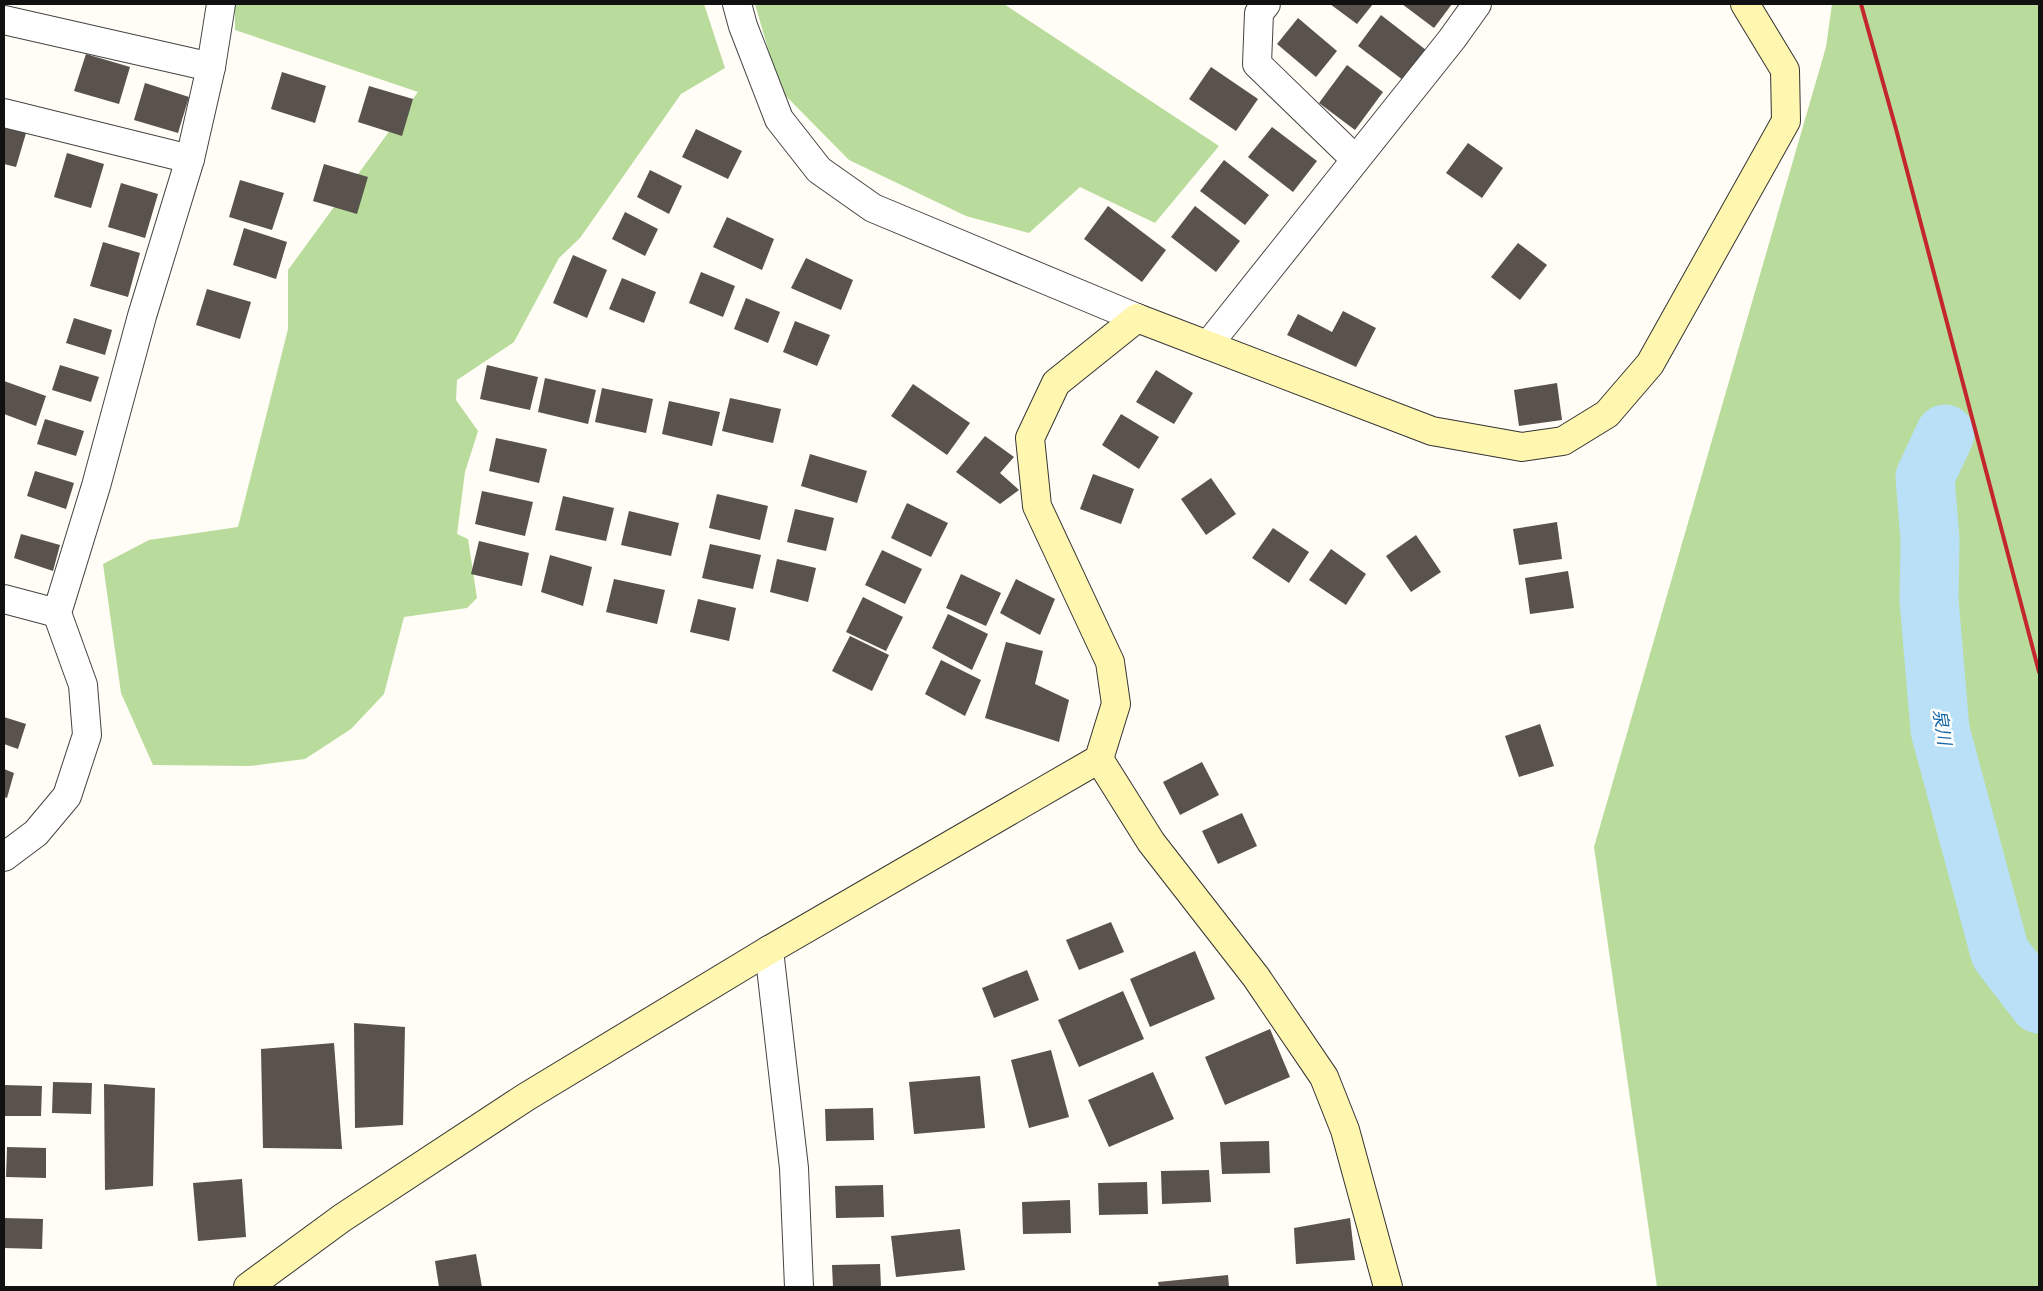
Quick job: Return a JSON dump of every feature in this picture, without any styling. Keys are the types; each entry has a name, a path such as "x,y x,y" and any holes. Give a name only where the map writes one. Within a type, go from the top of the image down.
{"street":[{"path":"4,857 36,834 67,796 86,735 83,685 57,613 96,486 142,316 190,159 211,67 221,4"},
{"path":"737,4 743,26 779,119 819,170 873,208 1137,318 1432,431 1522,447 1562,441 1607,414 1650,364 1786,121 1785,70 1745,4"},
{"path":"1266,4 1259,12 1257,64 1355,159"},
{"path":"1208,345 1452,39 1477,4"},
{"path":"4,20 211,67"},
{"path":"4,114 190,159"},
{"path":"248,1287 342,1218 526,1097 770,950 1098,759 1116,704 1110,662 1037,506 1030,438 1056,382 1137,318"},
{"path":"4,599 57,613"},
{"path":"1098,759 1151,842 1256,977 1324,1077 1345,1130 1388,1287"},
{"path":"770,950 794,1168 799,1287"}],"green space":[{"path":"235,4 704,4 725,68 681,94 580,238 559,258 514,342 457,380 456,400 478,431 465,472 457,534 468,539 477,598 467,608 404,617 384,694 351,729 305,759 249,766 153,765 121,693 103,564 149,540 238,527 288,329 288,270 418,92 235,30"},
{"path":"755,4 1004,4 1219,146 1155,223 1080,187 1029,233 966,216 849,160 780,90"},
{"path":"1832,4 2039,4 2039,1287 1657,1287 1594,847 1826,47"}],"building":[{"path":"1330,4 1373,4 1357,24"},
{"path":"1402,4 1452,4 1434,28"},
{"path":"1381,15 1426,50 1403,80 1358,46"},
{"path":"1298,18 1337,51 1316,77 1277,44"},
{"path":"86,54 130,67 119,104 74,91"},
{"path":"1347,65 1383,92 1355,130 1319,103"},
{"path":"1211,67 1258,99 1236,131 1189,99"},
{"path":"282,72 326,86 315,123 271,109"},
{"path":"145,83 189,97 178,133 134,120"},
{"path":"369,86 413,99 402,136 358,122"},
{"path":"4,116 29,123 16,167 4,164"},
{"path":"1272,127 1317,161 1293,192 1248,157"},
{"path":"696,129 742,151 728,179 682,157"},
{"path":"1468,143 1503,168 1482,198 1446,173"},
{"path":"67,153 104,164 91,208 54,197"},
{"path":"1224,160 1269,195 1245,225 1200,191"},
{"path":"324,164 368,177 357,214 313,201"},
{"path":"650,170 682,186 669,214 637,197"},
{"path":"240,180 284,193 272,230 229,217"},
{"path":"121,183 158,194 145,238 108,227"},
{"path":"1108,206 1166,250 1142,282 1084,239"},
{"path":"1195,206 1240,241 1216,272 1171,237"},
{"path":"625,212 658,229 645,256 612,239"},
{"path":"727,217 774,239 762,270 713,247"},
{"path":"244,228 287,242 276,279 233,265"},
{"path":"103,242 140,253 128,297 90,286"},
{"path":"1518,243 1547,265 1520,300 1491,277"},
{"path":"573,255 607,270 587,318 553,303"},
{"path":"806,258 853,280 841,310 791,288"},
{"path":"701,272 735,286 723,317 689,303"},
{"path":"622,278 656,292 644,323 609,309"},
{"path":"207,289 251,302 240,339 196,325"},
{"path":"746,298 780,312 768,343 734,329"},
{"path":"1343,311 1376,328 1356,367 1287,335 1298,314 1332,332"},
{"path":"74,318 112,330 105,355 66,343"},
{"path":"795,321 830,335 817,366 783,352"},
{"path":"60,365 99,377 91,402 52,390"},
{"path":"487,365 538,377 530,410 480,399"},
{"path":"1156,370 1193,393 1174,424 1136,402"},
{"path":"545,378 596,390 588,424 538,412"},
{"path":"4,381 46,396 36,426 4,414"},
{"path":"1557,383 1562,420 1519,426 1514,390"},
{"path":"913,384 970,423 947,455 891,416"},
{"path":"602,388 653,399 646,433 595,422"},
{"path":"730,398 781,409 773,443 722,431"},
{"path":"669,401 720,412 712,446 662,434"},
{"path":"1121,414 1159,437 1139,469 1102,445"},
{"path":"45,419 84,431 76,456 37,444"},
{"path":"985,436 1014,457 1000,473 1019,490 1000,504 956,472"},
{"path":"496,438 547,449 539,483 489,471"},
{"path":"810,454 867,471 857,503 801,486"},
{"path":"35,471 74,483 66,509 27,496"},
{"path":"1093,474 1134,489 1121,524 1080,509"},
{"path":"1211,478 1236,514 1206,535 1181,499"},
{"path":"482,491 533,502 525,536 475,524"},
{"path":"717,494 768,506 760,540 709,528"},
{"path":"563,496 614,508 606,541 555,530"},
{"path":"907,503 948,523 931,557 891,538"},
{"path":"795,509 834,518 826,551 787,542"},
{"path":"629,511 679,523 671,556 621,545"},
{"path":"1557,522 1562,559 1519,565 1513,529"},
{"path":"1273,528 1309,552 1289,583 1252,558"},
{"path":"21,534 60,545 53,571 14,558"},
{"path":"1416,535 1441,572 1411,592 1386,556"},
{"path":"479,541 529,553 522,586 471,574"},
{"path":"710,544 761,555 753,589 702,578"},
{"path":"1331,549 1366,574 1346,605 1309,580"},
{"path":"882,550 922,569 905,604 865,585"},
{"path":"550,555 592,567 583,606 541,592"},
{"path":"777,559 816,568 808,602 770,592"},
{"path":"1568,571 1574,608 1530,614 1525,578"},
{"path":"961,574 1001,593 986,626 946,608"},
{"path":"614,579 665,590 657,624 606,612"},
{"path":"1016,579 1055,599 1040,635 1000,613"},
{"path":"863,597 903,617 886,651 846,632"},
{"path":"698,599 736,608 729,641 690,632"},
{"path":"948,614 988,634 972,670 932,648"},
{"path":"850,636 889,655 872,691 832,671"},
{"path":"1006,642 1043,651 1035,684 1069,700 1059,742 985,718"},
{"path":"941,660 981,680 965,716 925,694"},
{"path":"4,717 26,724 18,749 4,744"},
{"path":"1540,724 1554,766 1519,777 1505,736"},
{"path":"1202,762 1219,795 1180,815 1163,782"},
{"path":"4,769 14,773 7,798 4,797"},
{"path":"1242,813 1257,846 1218,864 1202,831"},
{"path":"1111,922 1124,952 1079,970 1066,940"},
{"path":"1195,951 1215,999 1150,1027 1130,979"},
{"path":"1027,970 1039,1000 994,1018 982,988"},
{"path":"1123,991 1144,1039 1079,1067 1058,1020"},
{"path":"354,1023 405,1027 403,1125 355,1128"},
{"path":"1270,1029 1290,1077 1225,1105 1205,1057"},
{"path":"334,1043 342,1149 263,1148 261,1049"},
{"path":"1051,1050 1069,1117 1029,1128 1011,1060"},
{"path":"1153,1072 1174,1119 1109,1147 1088,1100"},
{"path":"980,1076 985,1128 914,1134 909,1082"},
{"path":"53,1082 92,1083 91,1114 52,1113"},
{"path":"104,1084 155,1088 153,1186 105,1190"},
{"path":"4,1085 42,1086 41,1116 4,1116"},
{"path":"873,1108 874,1140 826,1141 825,1109"},
{"path":"1269,1141 1270,1173 1222,1174 1220,1142"},
{"path":"7,1147 46,1148 46,1178 6,1177"},
{"path":"1209,1170 1211,1202 1162,1204 1161,1171"},
{"path":"242,1179 246,1237 198,1241 193,1183"},
{"path":"1147,1182 1148,1214 1099,1215 1098,1183"},
{"path":"883,1185 884,1217 836,1218 835,1186"},
{"path":"1070,1200 1071,1233 1023,1234 1022,1202"},
{"path":"4,1218 43,1219 42,1249 4,1248"},
{"path":"1350,1218 1355,1260 1296,1264 1294,1228"},
{"path":"960,1229 965,1270 896,1277 891,1236"},
{"path":"476,1254 482,1287 439,1287 435,1261"},
{"path":"880,1264 881,1287 833,1287 832,1265"},
{"path":"1228,1275 1229,1287 1159,1287 1158,1282"}],"waterway":[{"name":"泉川","path":"1945,434 1925,477 1930,540 1929,600 1940,730 2000,953 2039,1004"}],"railway":[{"path":"1861,4 1896,129 2039,672"}]}
